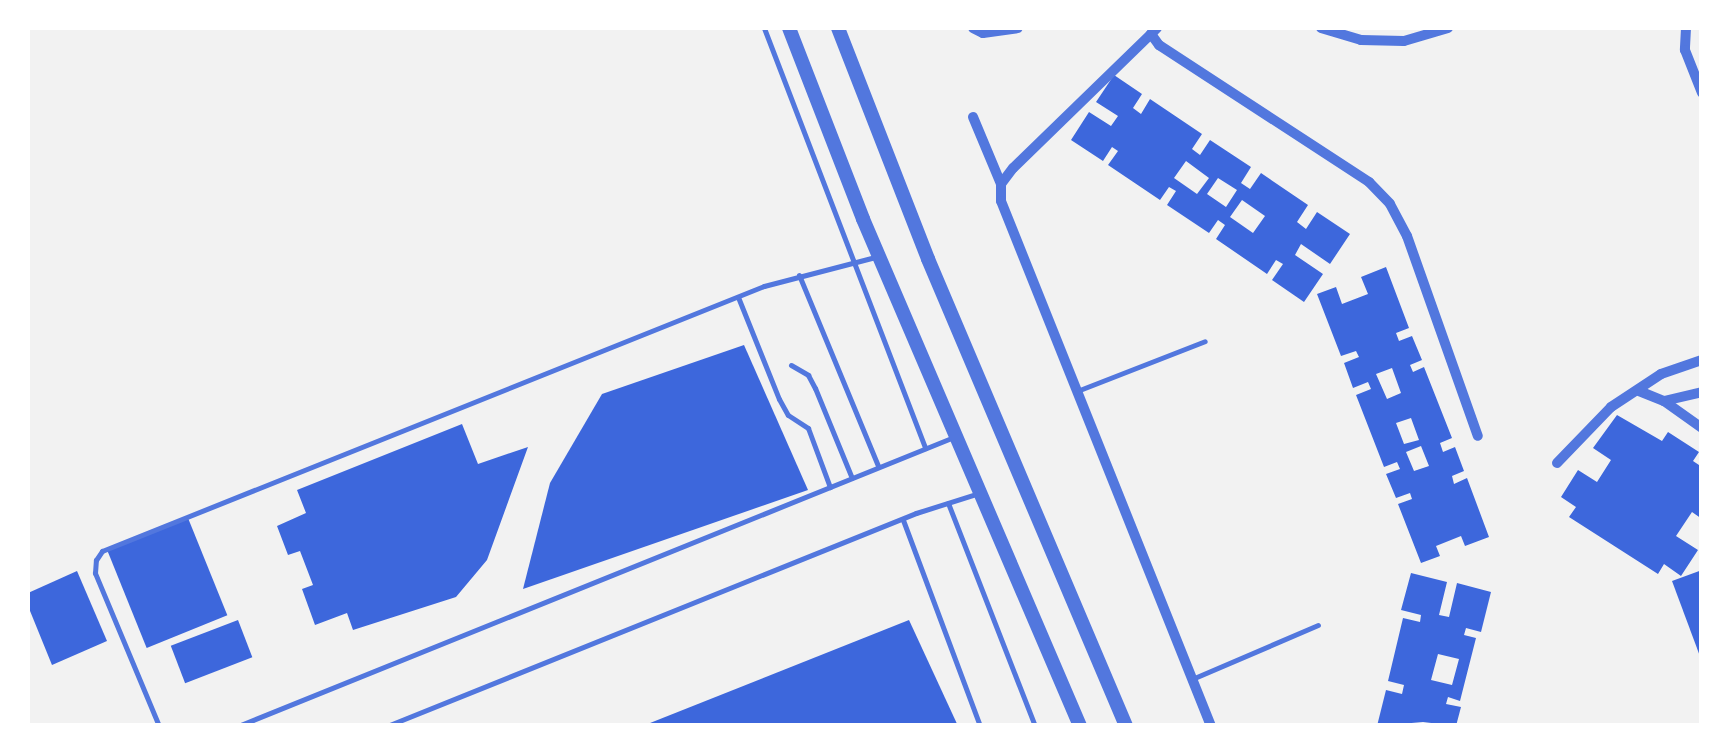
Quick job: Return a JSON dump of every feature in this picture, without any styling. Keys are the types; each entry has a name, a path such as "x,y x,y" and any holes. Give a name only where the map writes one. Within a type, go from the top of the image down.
{"street":[{"path":"789,28 880,256 1080,726"},
{"path":"838,28 928,260 1126,726"},
{"path":"973,28 983,33 1018,28"},
{"path":"1321,28 1361,40 1404,40 1448,28"},
{"path":"1686,28 1686,50 1702,92"},
{"path":"1001,184 1012,168 1154,31 1159,45 1369,182 1390,204 1407,236 1478,436"},
{"path":"973,116 1001,184 1001,201 1211,726"},
{"path":"1557,463 1600,416 1661,374 1702,360"},
{"path":"1639,392 1664,401 1702,428"},
{"path":"1664,401 1702,392"}],"lane":[{"path":"764,28 925,448"},
{"path":"158,726 95,574 96,560 102,551 738,297 799,274 880,256"},
{"path":"799,274 878,466"},
{"path":"738,297 780,400 788,416 808,428 830,487"},
{"path":"1077,391 1205,341"},
{"path":"791,365 808,375 852,478"},
{"path":"238,726 956,437"},
{"path":"387,726 979,493"},
{"path":"948,503 1035,726"},
{"path":"903,520 980,726"},
{"path":"1192,679 1318,626"}],"building":[{"path":"1114,75 1142,94 1133,108 1141,114 1150,99 1202,134 1192,149 1200,155 1210,140 1251,167 1241,183 1250,189 1261,173 1308,205 1297,222 1306,229 1317,212 1350,234 1330,264 1301,244 1295,255 1323,274 1304,302 1272,280 1283,264 1276,260 1267,274 1216,239 1225,225 1218,220 1209,233 1167,205 1176,191 1169,187 1160,200 1108,165 1118,151 1112,147 1103,161 1071,140 1089,112 1111,126 1118,116 1096,102","holes":["1186,161 1209,178 1197,194 1174,178","1218,178 1237,190 1226,207 1207,194","1242,200 1265,216 1253,233 1230,217"]},
{"path":"1386,267 1409,328 1396,333 1399,341 1412,336 1422,360 1410,365 1413,372 1424,367 1452,438 1440,443 1443,452 1455,447 1464,471 1452,476 1454,484 1467,478 1489,537 1465,546 1461,536 1436,546 1440,556 1421,563 1398,504 1412,499 1410,493 1396,498 1386,474 1400,469 1397,462 1384,467 1356,395 1371,389 1368,382 1353,388 1344,363 1359,357 1356,351 1341,356 1317,294 1336,287 1342,304 1368,294 1361,277","holes":["1392,368 1401,393 1387,399 1376,374","1411,418 1419,440 1404,444 1396,423","1421,446 1429,466 1414,471 1406,452"]},
{"path":"744,345 808,490 523,589 550,483 602,394"},
{"path":"1617,415 1662,441 1668,432 1699,452 1693,461 1702,467 1702,519 1692,512 1676,536 1698,550 1681,576 1664,564 1658,574 1569,517 1576,507 1561,497 1578,470 1597,482 1611,460 1593,448"},
{"path":"462,424 478,464 528,447 487,560 456,597 353,630 347,613 315,625 302,589 313,585 300,551 288,555 277,526 306,513 297,490"},
{"path":"188,518 227,615 147,648 107,551"},
{"path":"1702,570 1702,659 1701,659 1672,581"},
{"path":"77,571 107,641 52,665 28,606 28,593"},
{"path":"1411,573 1447,582 1439,615 1449,617 1457,583 1491,592 1481,632 1466,628 1464,635 1476,638 1460,701 1448,697 1446,704 1461,707 1456,726 1423,722 1377,726 1386,690 1402,694 1404,685 1388,681 1403,618 1420,622 1421,615 1401,610","holes":["1438,654 1459,659 1452,685 1431,680"]},
{"path":"238,620 252,657 185,683 171,646"},
{"path":"909,620 958,726 645,726 645,725"}]}
